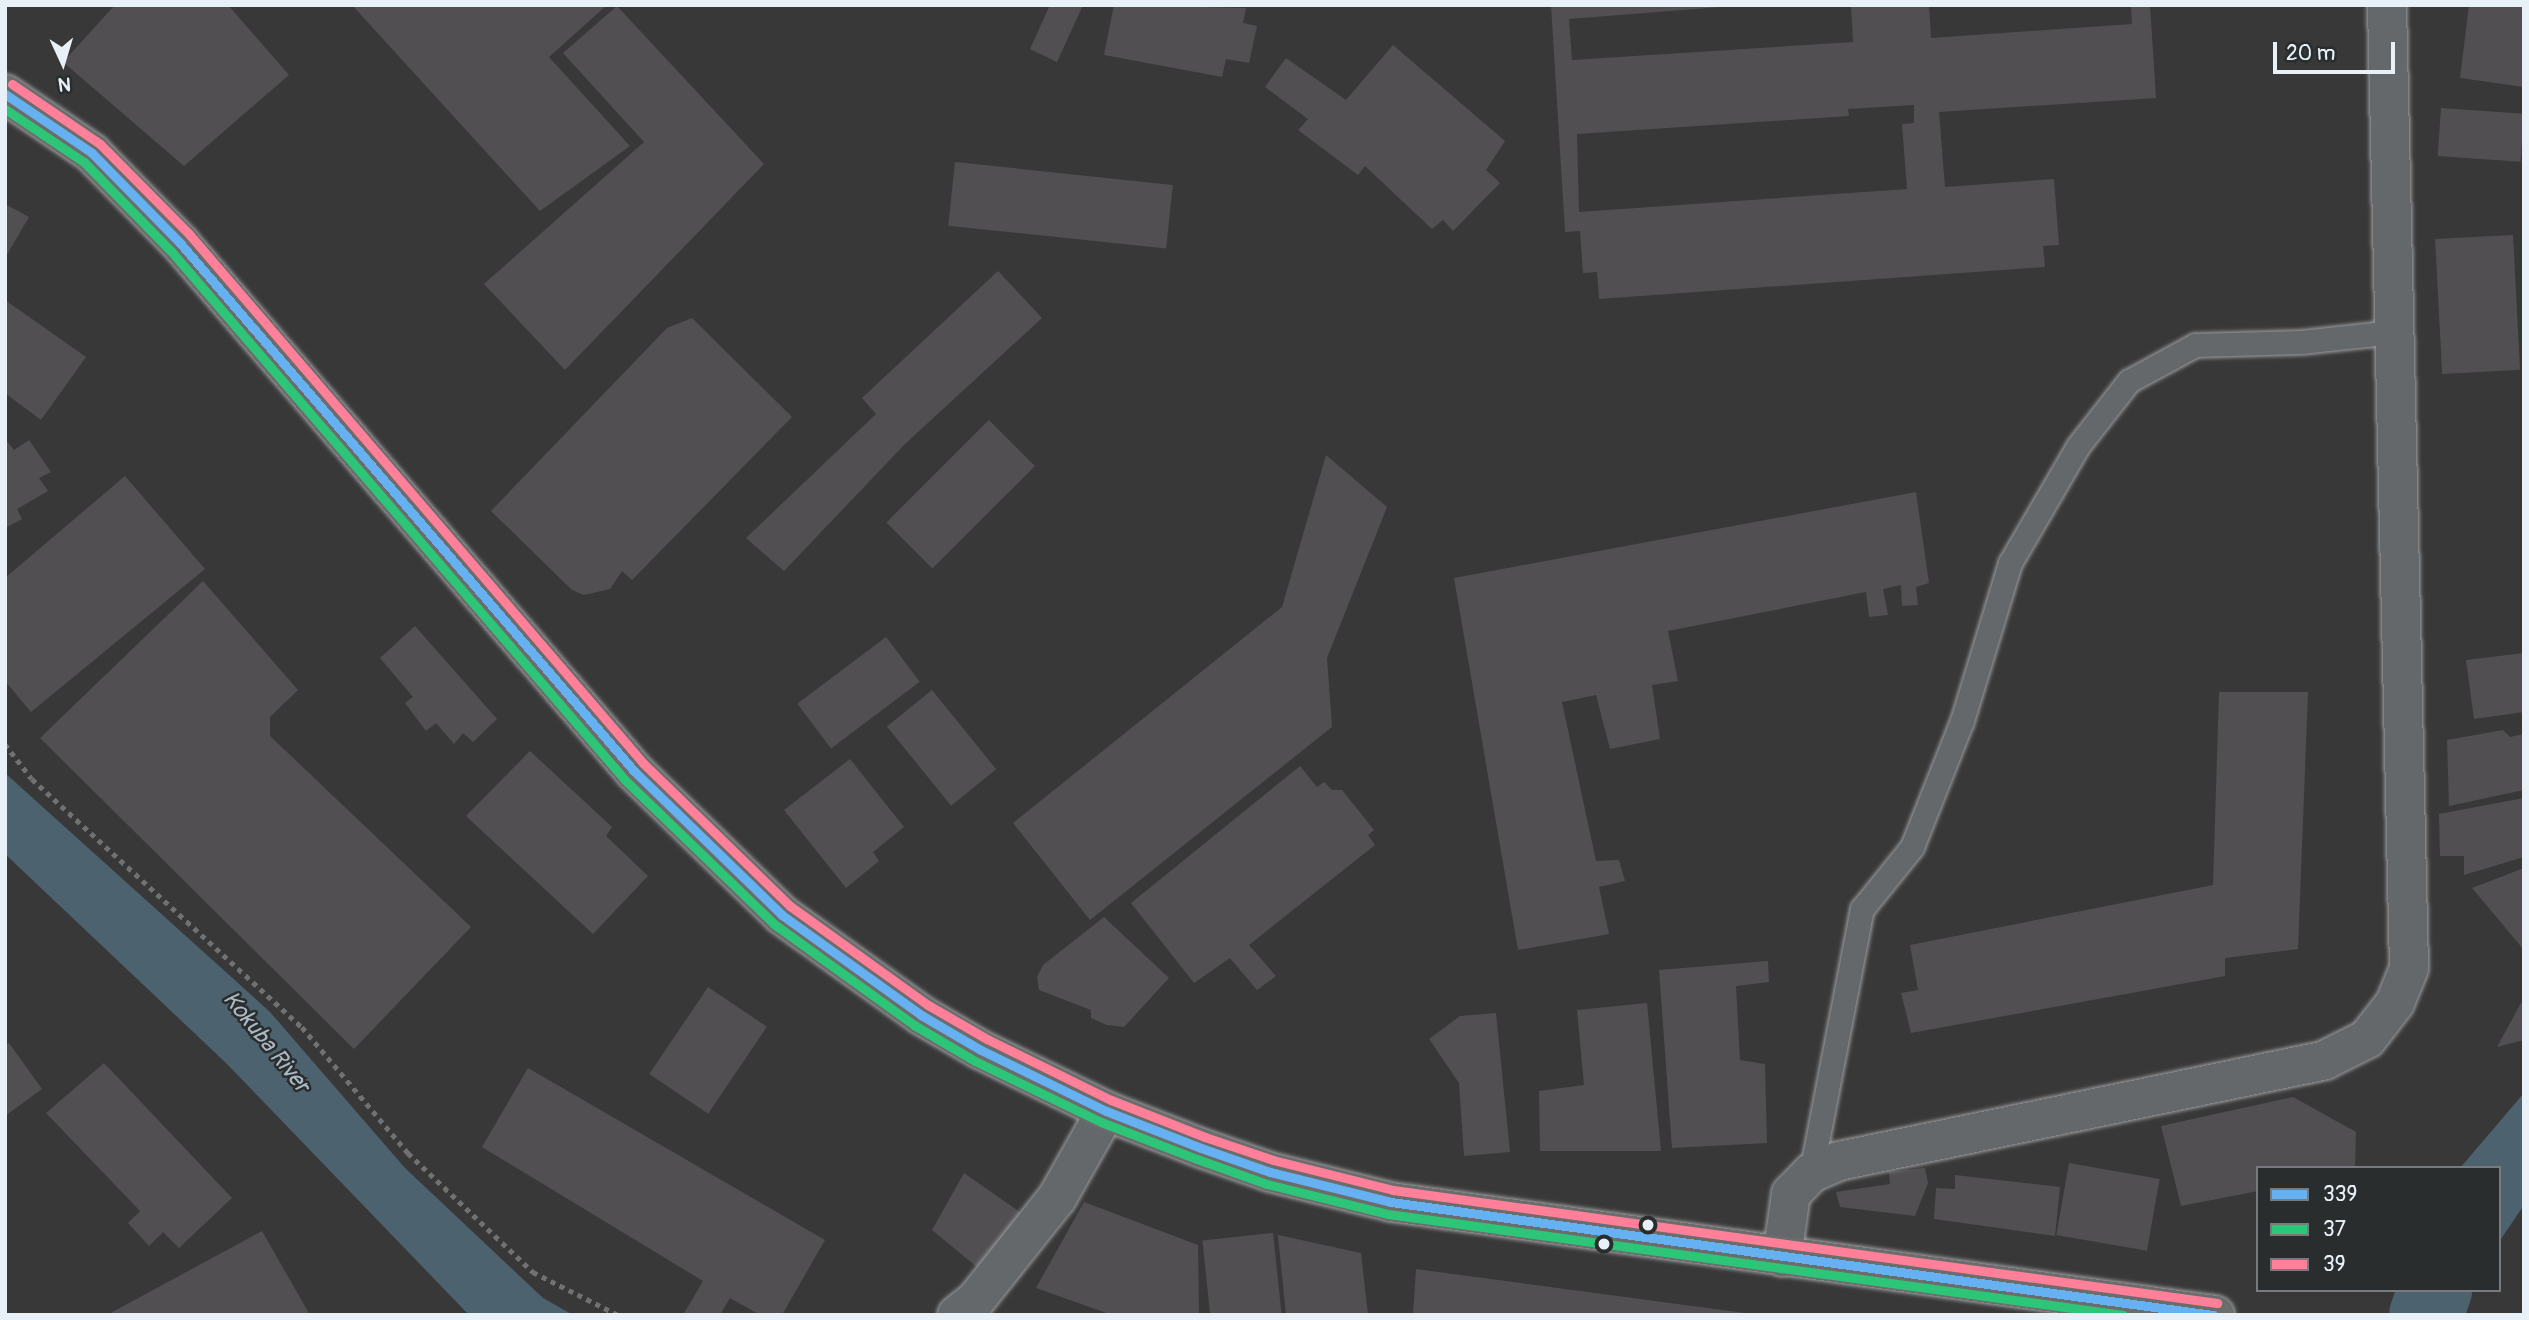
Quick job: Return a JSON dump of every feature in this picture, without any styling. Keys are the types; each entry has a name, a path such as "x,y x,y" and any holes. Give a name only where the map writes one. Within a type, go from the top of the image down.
{"highway":[{"path":"5,94 92,153 180,243 634,771 782,915 921,1015 1106,1111 1270,1172 1391,1202 2204,1314"}],"street":[{"path":"1782,1257 1791,1194 1811,1173 1839,1161 2325,1060 2367,1040 2395,1003 2409,968 2387,5"},
{"path":"957,1315 975,1301 1056,1198 1106,1111"}],"lane":[{"path":"1811,1173 1862,909 1912,847 1962,720 2010,563 2078,446 2129,381 2195,345 2301,342 2393,332"}],"path":[{"path":"5,744 32,779 302,1027 408,1153 533,1272 618,1315"}],"water":[{"path":"5,773 270,1012 405,1168 543,1298 573,1315 469,1315 226,1063 5,854"},
{"path":"2524,1093 2524,1205 2501,1239 2501,1166 2462,1166"}],"building":[{"path":"115,5 228,5 289,75 184,166 63,62"},
{"path":"352,5 607,5 549,57 630,146 540,211"},
{"path":"1050,5 1083,5 1057,62 1030,49"},
{"path":"1114,5 1246,8 1243,23 1257,26 1249,63 1226,59 1222,77 1104,55"},
{"path":"1551,5 1746,5 1569,19 1572,60 1853,42 1851,5 1929,5 1931,38 2132,24 2131,5 2150,5 2156,98 1939,112 1945,187 2054,179 2059,245 2043,246 2045,267 1599,299 1597,272 1583,273 1580,231 1565,232","holes":["1914,105 1914,123 1902,124 1907,189 1579,212 1577,134 1849,116 1848,109"]},
{"path":"2469,5 2524,5 2524,87 2460,78"},
{"path":"617,6 764,164 565,370 484,284 644,142 563,53"},
{"path":"1393,45 1505,141 1486,170 1500,183 1453,231 1443,220 1432,229 1365,166 1358,175 1298,130 1308,119 1265,87 1286,58 1346,100"},
{"path":"2441,108 2524,114 2520,162 2438,156"},
{"path":"955,162 1173,185 1166,249 948,226"},
{"path":"5,204 29,217 5,258"},
{"path":"2513,235 2520,370 2442,374 2435,239"},
{"path":"998,271 1042,318 905,444 784,571 746,538 876,414 862,398"},
{"path":"5,300 86,357 41,420 5,393"},
{"path":"692,318 792,417 632,580 622,571 610,589 584,595 572,590 491,511 667,328"},
{"path":"989,420 1035,466 932,568 886,523"},
{"path":"5,439 14,450 29,440 51,472 39,478 48,491 17,509 22,519 5,528"},
{"path":"1326,455 1387,507 1327,658 1332,727 1090,920 1013,823 1282,607"},
{"path":"125,476 205,569 31,712 5,681 5,578"},
{"path":"1916,492 1929,583 1916,587 1918,605 1902,606 1901,585 1883,589 1888,615 1869,617 1866,592 1668,631 1678,681 1652,685 1660,739 1610,749 1596,695 1562,702 1596,861 1619,860 1625,881 1599,887 1609,934 1518,950 1454,578"},
{"path":"203,581 298,690 270,717 270,736 471,927 354,1049 40,738"},
{"path":"415,626 497,719 473,742 463,733 454,744 436,723 426,731 405,703 413,697 380,658"},
{"path":"886,637 920,682 831,749 797,704"},
{"path":"2524,653 2524,712 2474,719 2466,660"},
{"path":"932,690 996,769 951,806 887,727"},
{"path":"2219,692 2308,692 2298,949 2225,958 2225,976 1911,1033 1901,993 1918,990 1910,945 2213,885"},
{"path":"2503,730 2510,737 2524,734 2524,790 2449,806 2447,740"},
{"path":"530,751 612,827 606,836 648,876 593,934 466,816"},
{"path":"850,759 904,827 873,852 879,861 846,888 784,810"},
{"path":"1300,766 1317,787 1324,782 1332,790 1342,790 1374,830 1368,835 1375,845 1249,945 1276,976 1257,990 1230,958 1194,983 1131,903"},
{"path":"2524,798 2524,857 2464,875 2464,856 2440,856 2439,814"},
{"path":"2524,868 2524,950 2472,888"},
{"path":"1104,917 1169,978 1124,1027 1107,1025 1091,1018 1091,1010 1039,990 1037,977 1043,965"},
{"path":"1768,961 1769,982 1736,986 1740,1060 1765,1064 1767,1143 1672,1148 1659,970"},
{"path":"708,987 767,1027 708,1114 649,1074"},
{"path":"2524,1002 2524,1040 2497,1047 2521,1003"},
{"path":"1647,1003 1661,1151 1540,1151 1539,1091 1584,1085 1577,1010"},
{"path":"1496,1013 1510,1152 1464,1156 1459,1083 1429,1039 1460,1016"},
{"path":"9,1043 42,1089 5,1116 5,1046"},
{"path":"104,1063 232,1198 179,1248 163,1232 149,1246 128,1223 140,1211 46,1113"},
{"path":"528,1068 825,1240 782,1315 760,1315 730,1298 720,1315 683,1315 703,1281 482,1147"},
{"path":"2293,1097 2356,1132 2355,1166 2256,1166 2256,1191 2181,1206 2161,1126"},
{"path":"2069,1163 2160,1179 2147,1251 2056,1235"},
{"path":"1925,1168 1928,1183 1915,1216 1840,1207 1836,1192 1890,1184 1889,1172"},
{"path":"964,1173 1027,1217 983,1272 932,1230"},
{"path":"1955,1175 2060,1187 2055,1236 1934,1219 1936,1188 1955,1189"},
{"path":"1084,1202 1198,1245 1199,1315 1112,1315 1036,1288"},
{"path":"262,1231 310,1315 107,1315"},
{"path":"1273,1233 1282,1315 1210,1315 1202,1240"},
{"path":"1278,1235 1361,1253 1368,1315 1286,1315"},
{"path":"1416,1269 1745,1313 1413,1315"}],"waterway":[{"name":"Kokuba River","path":"2426,1315 2434,1292"}],"transit line":[{"name":"39","path":"12,84 100,144 189,234 643,763 790,906 928,1005 987,1039 1111,1100 1205,1137 1273,1160 1393,1190 2217,1303"},
{"name":"339","path":"5,94 92,153 180,243 634,771 782,915 921,1015 981,1050 1106,1111 1201,1148 1270,1172 1391,1202 2213,1315"},
{"name":"37","path":"5,109 84,162 171,251 625,780 774,924 914,1025 975,1061 1101,1122 1197,1159 1267,1184 1388,1214 2123,1315"}]}
